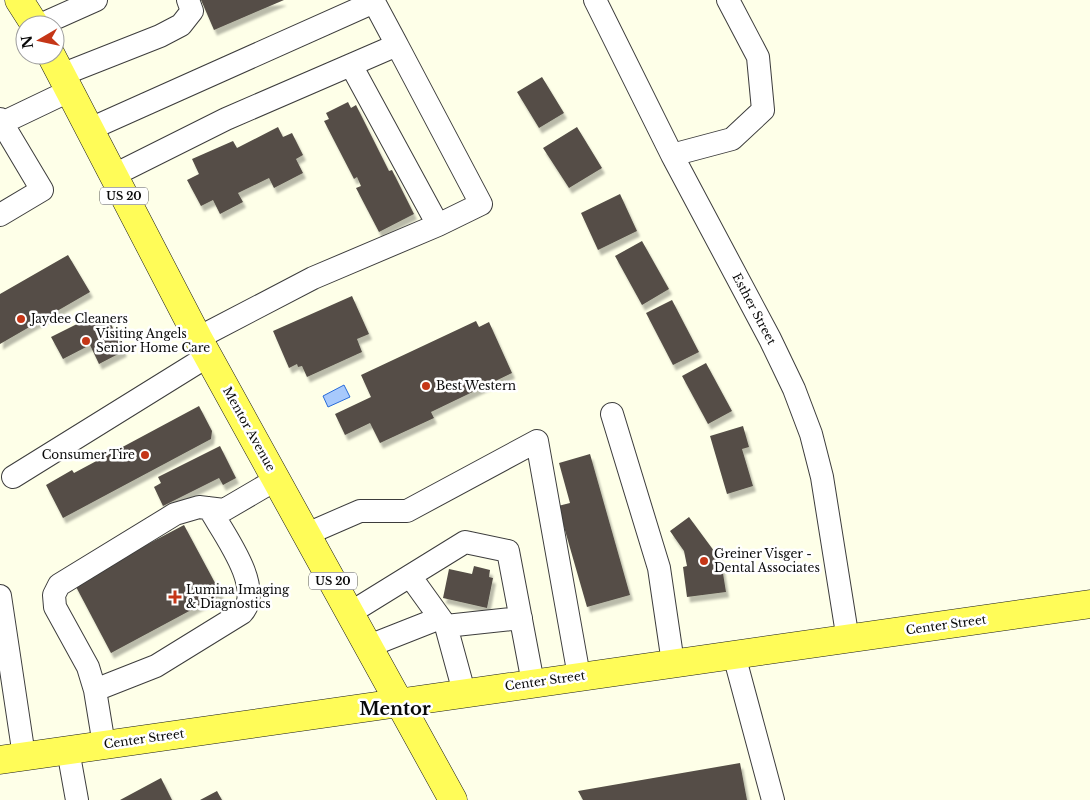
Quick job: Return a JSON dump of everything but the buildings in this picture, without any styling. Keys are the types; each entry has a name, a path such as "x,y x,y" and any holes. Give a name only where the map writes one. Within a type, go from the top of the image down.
{"main road":[{"path":"19,0 29,15"},
{"name":"Mentor Avenue","path":"60,73 203,347 453,800"},
{"name":"Center Street","path":"12,758 1090,604"}],"street":[{"path":"62,15 96,0"},
{"path":"0,215 42,190 1,122 60,73 160,36 181,25 192,11 188,0"},
{"name":"Esther Street","path":"595,0 672,155 770,339 811,434 822,477 848,640"},
{"path":"672,155 732,139 763,110 758,57 728,0"},
{"path":"13,477 203,347 312,278 438,225 482,204 374,2 90,129"},
{"path":"114,175 226,119 397,45"},
{"path":"351,65 438,225"},
{"path":"612,414 659,568 673,663"},
{"path":"307,534 360,511 407,511 537,441 579,676"},
{"path":"104,744 95,690 83,656 55,607 54,595 59,585 175,514 190,509 209,508 224,510 277,479"},
{"path":"95,690 156,666 242,613 248,605 250,596 247,579 209,508"},
{"path":"350,613 465,542 508,551 533,683"},
{"path":"410,576 443,622 464,692"},
{"path":"0,596 12,758"},
{"path":"369,646 443,622 521,618"},
{"path":"734,655 773,800"},
{"path":"68,750 77,800"}],"water":[{"path":"344,385 350,397 328,407 323,396"}],"place":[{"name":"Jaydee Cleaners","path":"21,319"},
{"name":"Visiting Angels Senior Home Care","path":"86,341"},
{"name":"Best Western","path":"426,386"},
{"name":"Consumer Tire","path":"145,455"},
{"name":"Greiner Visger - Dental Associates","path":"704,561"},
{"name":"Lumina Imaging & Diagnostics","path":"175,597"}],"district":[{"name":"Mentor","path":"395,709"}]}
